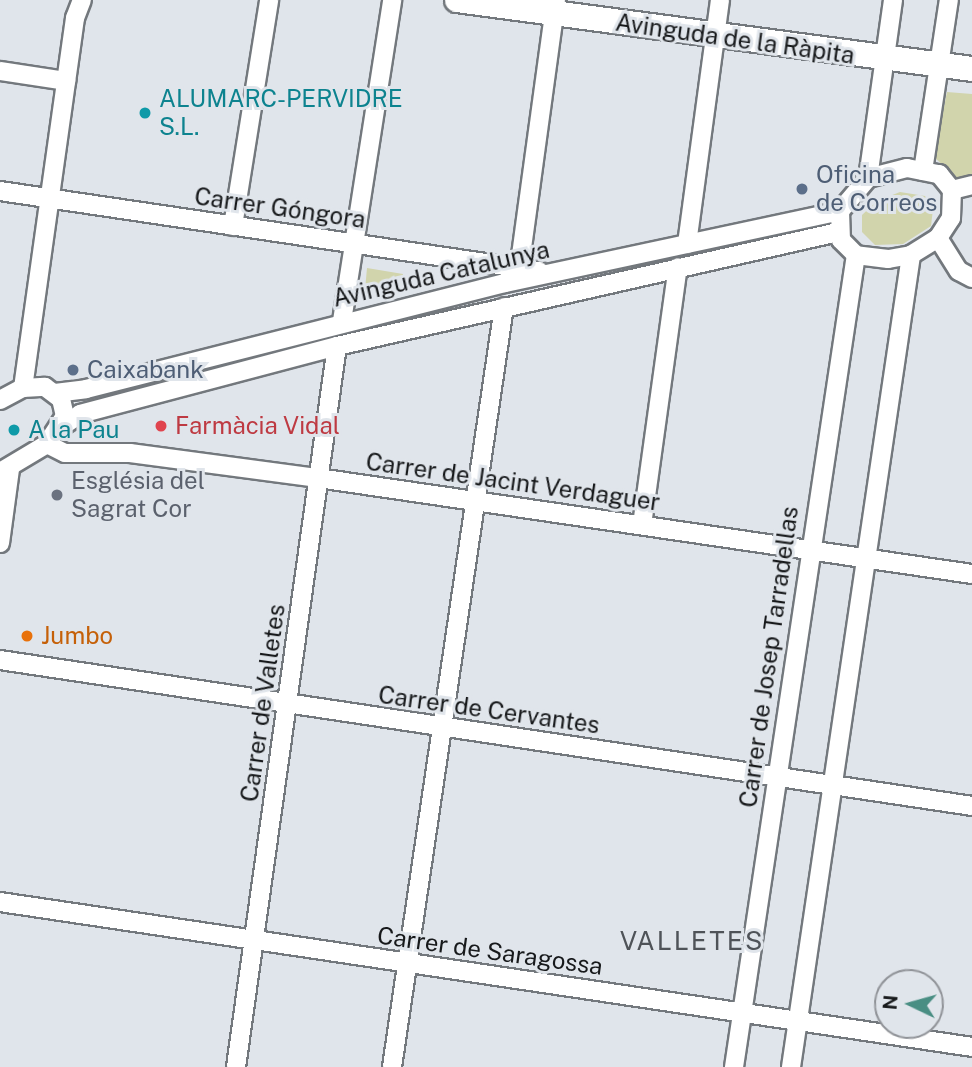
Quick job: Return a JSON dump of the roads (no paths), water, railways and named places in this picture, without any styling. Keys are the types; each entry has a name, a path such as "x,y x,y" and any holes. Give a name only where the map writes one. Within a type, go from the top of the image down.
{"street":[{"path":"70,0 75,18"},
{"path":"0,400 23,388 75,18 82,0"},
{"path":"233,226 268,0"},
{"path":"342,321 392,0"},
{"name":"Avinguda de la Ràpita","path":"457,0 555,7 715,36 972,69"},
{"path":"687,244 720,0"},
{"path":"868,178 907,168 939,174 952,190 951,218 938,238 911,255 888,260 856,255 838,232 840,211 868,178 892,0"},
{"path":"923,172 949,0"},
{"path":"518,274 555,7"},
{"path":"0,71 66,81"},
{"path":"952,190 972,185"},
{"name":"Carrer Góngora","path":"0,191 353,244 518,274 553,273"},
{"name":"Avinguda Catalunya","path":"553,273 840,211"},
{"path":"0,543 5,470 47,444 61,427 80,414 337,346 838,232"},
{"path":"938,238 959,271 972,278"},
{"name":"Carrer de Josep Tarradellas","path":"734,1067 856,255"},
{"path":"791,1067 911,255"},
{"path":"642,525 678,267"},
{"name":"Avinguda Catalunya","path":"23,388 34,385 55,393 86,389 518,274"},
{"path":"392,1067 504,307"},
{"name":"Carrer de Valletes","path":"236,1067 337,346"},
{"path":"55,393 64,405 61,427"},
{"name":"Carrer de Jacint Verdaguer","path":"47,444 65,453 130,453 318,478 972,574"},
{"name":"Carrer de Cervantes","path":"0,660 972,806"},
{"name":"Carrer de Saragossa","path":"0,902 972,1047"}],"place":[{"name":"ALUMARC-PERVIDRE S.L.","path":"145,113"},
{"name":"Oficina de Correos","path":"802,189"},
{"name":"Caixabank","path":"73,370"},
{"name":"Farmàcia Vidal","path":"161,426"},
{"name":"A la Pau","path":"14,430"},
{"name":"Església del Sagrat Cor","path":"57,495"},
{"name":"Jumbo","path":"27,636"}],"district":[{"name":"VALLETES","path":"692,941"}]}
